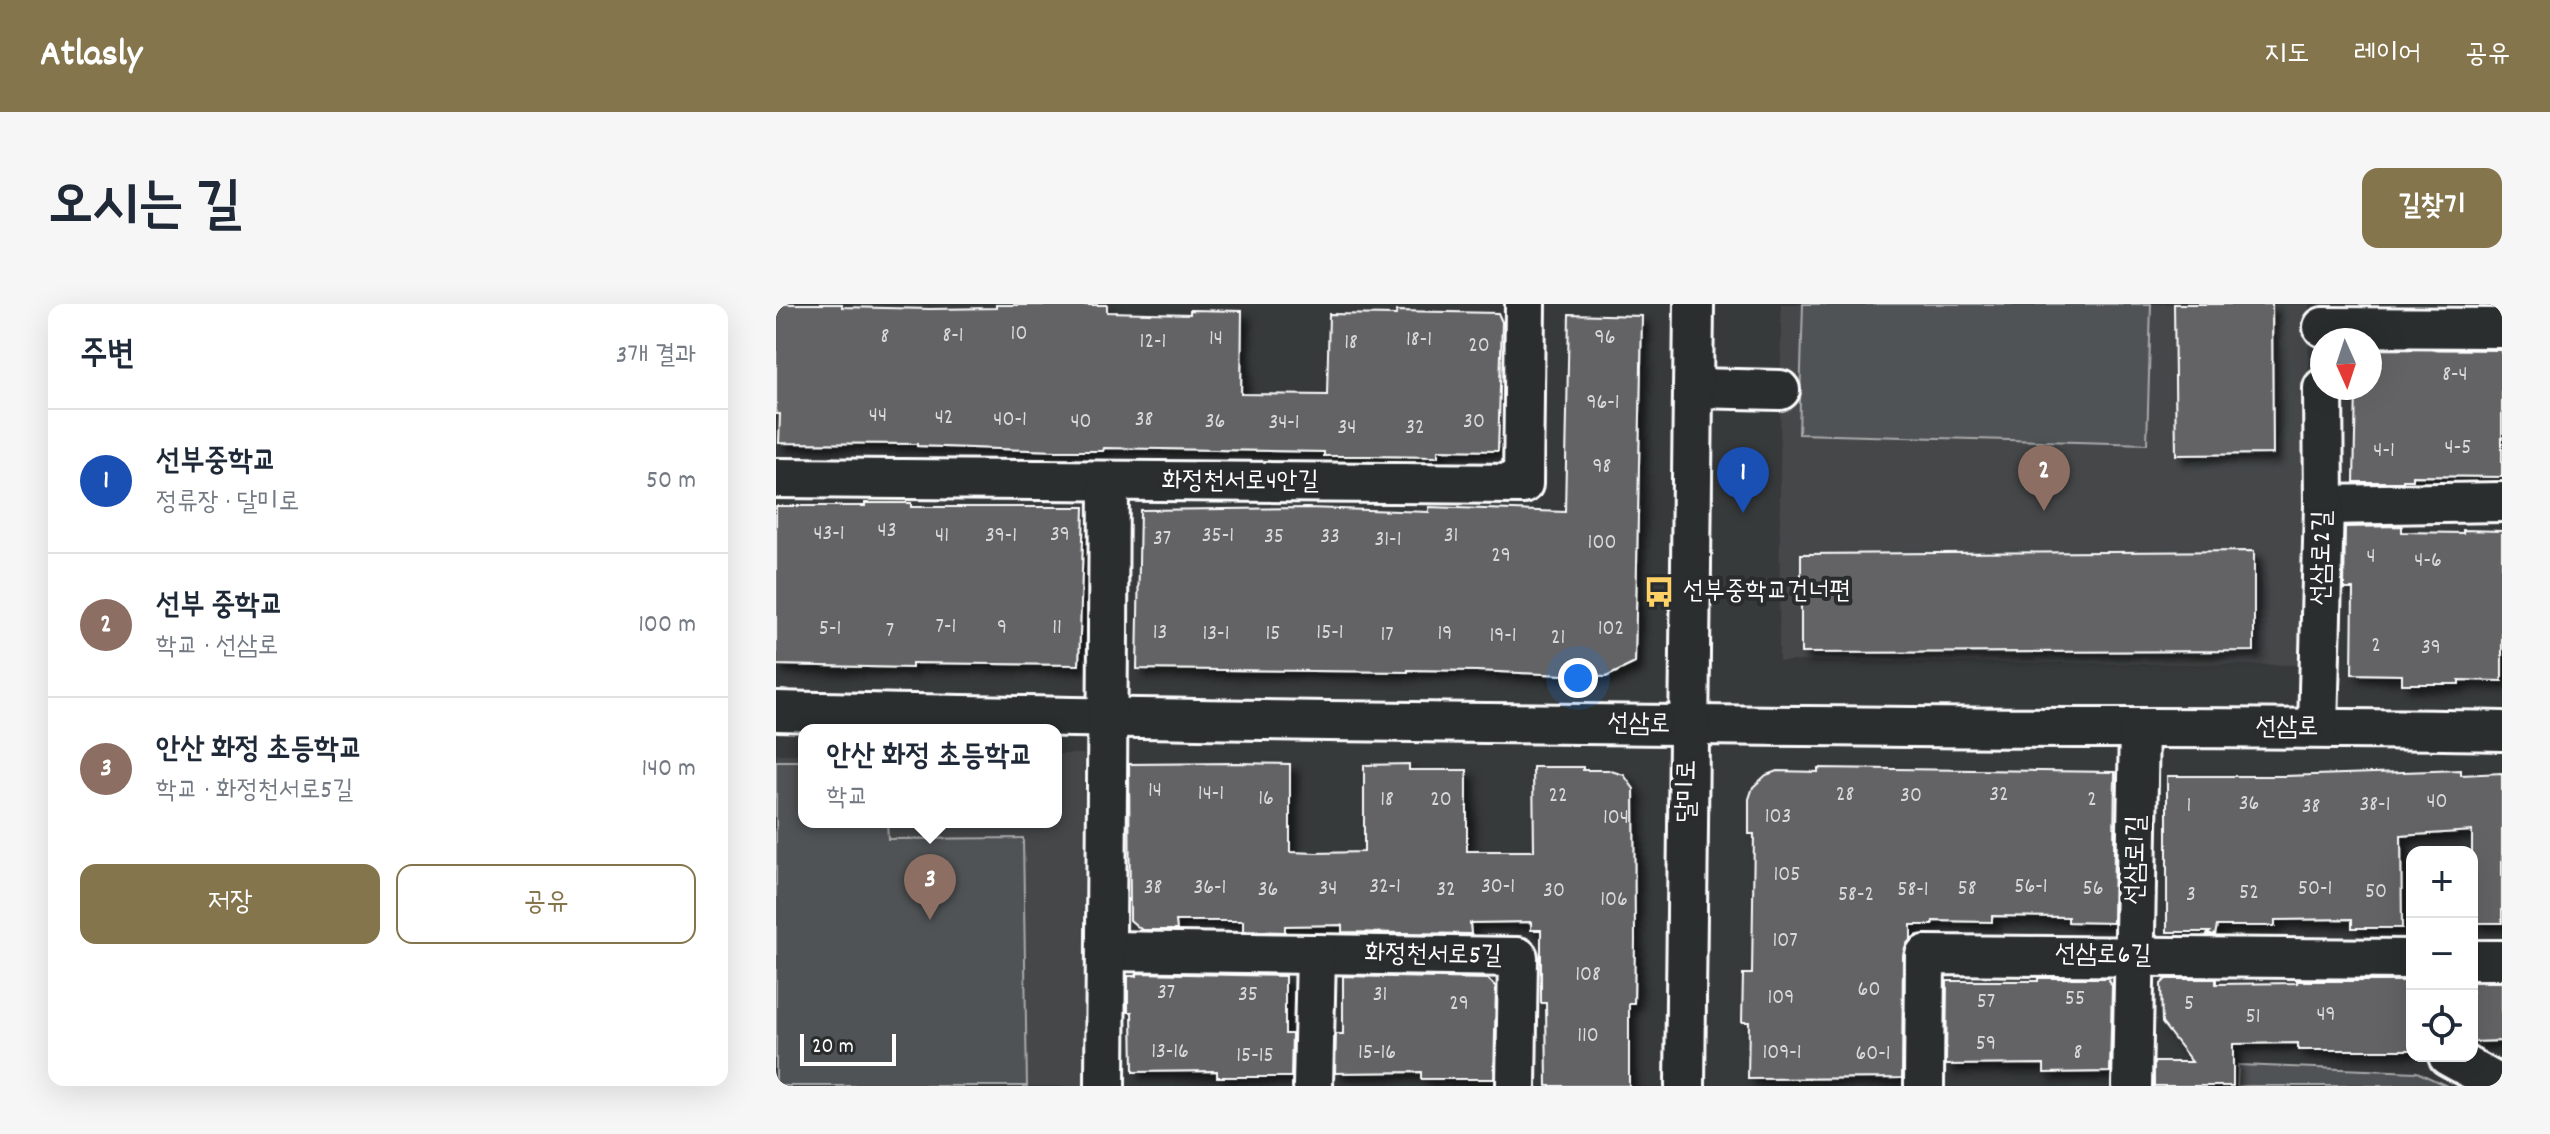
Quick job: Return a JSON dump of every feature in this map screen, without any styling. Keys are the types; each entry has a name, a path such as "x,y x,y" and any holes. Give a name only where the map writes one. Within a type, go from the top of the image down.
{"street":[{"name":"화정천서로4안길","path":"776,478 1523,484 1525,304"},
{"name":"달미로","path":"1685,1086 1694,304"},
{"path":"2322,324 2502,328"},
{"path":"1693,388 1780,390"},
{"name":"선삼로2길","path":"2318,727 2314,632 2324,505 2323,400"},
{"path":"1105,1086 1109,481"},
{"path":"2324,505 2502,502"},
{"name":"선삼로","path":"776,711 1108,719 1689,726 2318,727 2502,731"},
{"name":"선삼로1길","path":"2132,1086 2139,729"},
{"name":"화정천서로5길","path":"1106,951 1518,957 1516,1086"},
{"path":"1313,1086 1316,954"},
{"name":"선삼로6길","path":"1924,1086 1925,955 2406,959"},
{"path":"2478,960 2502,960"},
{"path":"2459,1062 2502,1086"}],"shaded area":[{"path":"1781,304 2309,304 2307,665 1779,661"},
{"path":"1803,304 2151,304 2147,444 1799,434"},
{"path":"776,754 798,754 798,828 1062,828 1062,754 1084,754 1083,1086 776,1086"},
{"path":"776,761 798,761 798,828 887,828 888,839 1023,838 1027,1086 776,1086"},
{"path":"2238,1065 2417,1072 2447,1086 2237,1086"}],"building":[{"path":"776,304 930,309 996,308 996,305 1107,305 1107,312 1190,314 1190,310 1242,311 1241,394 1327,395 1329,314 1396,315 1397,311 1498,313 1502,322 1498,451 1438,450 1438,457 1324,456 1324,452 1104,448 1103,451 1057,451 917,444 779,443"},
{"path":"2174,304 2272,304 2273,454 2176,455"},
{"path":"1569,314 1642,316 1635,663 1606,677 1477,671 1137,669 1140,510 1307,508 1429,512 1429,507 1565,512"},
{"path":"2382,349 2502,350 2502,477 2413,476 2413,480 2403,482 2354,482 2356,400 2382,400"},
{"path":"865,503 911,503 911,507 1084,507 1079,665 912,663 912,668 776,665 776,506 865,506"},
{"path":"2402,526 2402,532 2502,531 2502,681 2402,684 2402,675 2352,674 2353,589 2344,589 2345,527"},
{"path":"2254,551 2254,651 1801,653 1801,554"},
{"path":"1129,764 1290,764 1290,852 1316,853 1364,852 1364,765 1409,764 1409,770 1467,770 1467,851 1534,851 1533,767 1583,767 1583,770 1608,770 1624,775 1634,789 1634,1003 1629,1003 1629,1086 1547,1086 1546,1003 1541,1003 1541,930 1531,930 1531,922 1470,923 1471,934 1342,932 1342,925 1285,926 1285,932 1243,931 1243,921 1176,921 1177,930 1142,930 1137,926 1130,920"},
{"path":"1818,768 2115,772 2113,923 2068,922 2068,917 1992,916 1992,922 1933,921 1933,925 1911,925 1911,939 1903,955 1902,1078 1748,1079 1749,1022 1742,1022 1743,974 1752,974 1754,834 1749,834 1749,799 1753,787 1766,775 1777,771 1818,772"},
{"path":"2461,770 2461,775 2502,773 2502,923 2478,923 2478,846 2472,846 2472,831 2401,836 2402,928 2352,928 2352,919 2275,920 2275,926 2217,926 2215,935 2207,935 2210,932 2167,932 2167,776 2285,776"},
{"path":"1137,973 1285,976 1285,1034 1292,1034 1291,1077 1217,1077 1217,1071 1133,1072 1128,976 1137,976"},
{"path":"1343,976 1488,979 1496,987 1494,1079 1421,1079 1421,1072 1335,1073 1336,1034 1343,1034"},
{"path":"2038,978 2108,978 2112,986 2110,1072 2044,1073 2044,1064 1946,1065 1947,981 2038,981"},
{"path":"2166,979 2216,979 2216,984 2406,981 2406,1050 2298,1050 2298,1043 2233,1044 2233,1086 2154,1086 2154,1062 2192,1062 2162,1023 2161,984"},
{"path":"2478,982 2502,982 2502,1041 2478,1042"}],"place":[{"name":"선부 중학교","path":"2044,511"},
{"name":"선부중학교","path":"1743,513"},
{"name":"선부중학교건너편","path":"1659,592"},
{"name":"안산 화정 초등학교","path":"930,920"}]}
